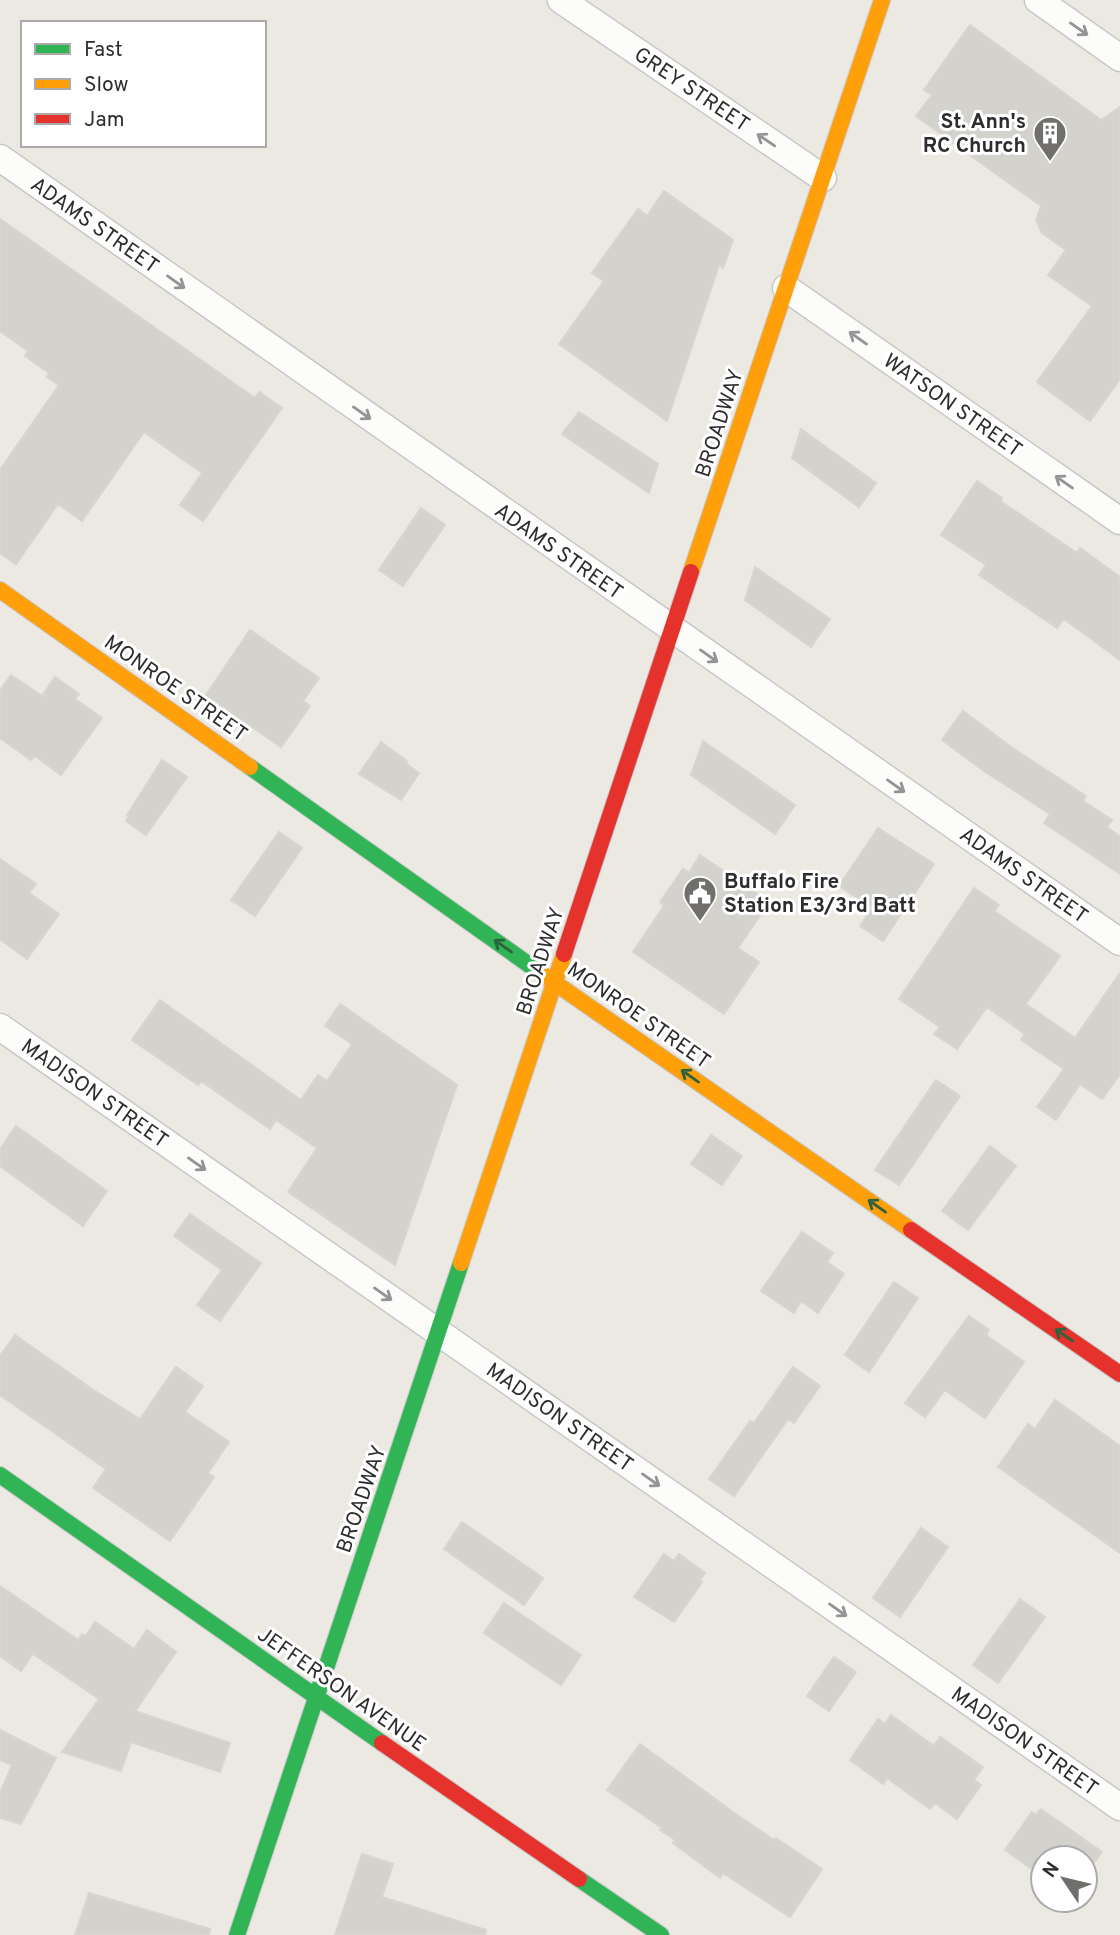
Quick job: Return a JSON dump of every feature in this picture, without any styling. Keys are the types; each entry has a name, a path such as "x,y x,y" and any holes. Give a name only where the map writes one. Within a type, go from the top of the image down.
{"street":[{"name":"GREY STREET","path":"561,0 823,178"},
{"name":"BROADWAY","path":"237,1935 882,0"},
{"path":"1038,0 1120,58"},
{"name":"ADAMS STREET","path":"0,158 1120,942"},
{"name":"WATSON STREET","path":"786,288 1120,521"},
{"name":"MONROE STREET","path":"0,590 555,982 1120,1374"},
{"name":"MADISON STREET","path":"0,1027 1120,1807"},
{"name":"JEFFERSON AVENUE","path":"0,1475 316,1698 661,1935"}],"building":[{"name":"St. Ann's RC Church","path":"970,25 1101,120 1120,107 1120,379 1090,421 1037,382 1092,306 1048,275 1066,250 1042,233 1036,220 1041,206 916,116 932,95 924,90"},
{"path":"664,191 733,240 723,268 719,265 667,421 559,344 604,281 592,273 638,209 647,216"},
{"path":"0,219 255,398 259,392 282,408 203,521 180,505 202,473 144,432 82,521 58,504 16,564 0,553 0,470 59,385 47,377 49,373 25,356 28,351 0,331"},
{"path":"579,412 658,464 649,493 562,434"},
{"path":"801,429 876,483 859,507 792,458"},
{"path":"977,481 1002,498 1000,501 1077,553 1080,548 1120,577 1120,660 1064,619 1057,628 979,575 986,565 941,535"},
{"path":"421,508 445,525 403,586 379,570"},
{"path":"755,567 830,619 811,647 745,600"},
{"path":"250,630 319,678 303,701 310,706 281,747 206,695"},
{"path":"11,675 42,696 55,677 79,694 75,699 102,718 61,775 35,756 31,760 0,738 0,690"},
{"path":"963,711 1014,749 1086,796 1083,801 1112,820 1107,827 1120,837 1120,874 1044,823 1050,814 942,740"},
{"path":"703,741 795,805 775,834 691,775"},
{"path":"381,742 419,773 401,800 359,774"},
{"path":"162,760 187,777 146,835 126,821 129,816 127,815"},
{"path":"878,828 934,864 883,941 860,926 872,908 839,886"},
{"path":"279,832 302,848 255,916 231,900"},
{"path":"700,855 769,902 738,948 759,962 724,1014 633,952 664,906 660,902 683,869 689,873"},
{"path":"0,859 36,884 29,893 59,914 27,959 0,939"},
{"path":"974,888 999,905 994,911 1060,956 1026,1004 1075,1038 1120,973 1120,1074 1102,1099 1080,1084 1056,1120 1037,1107 1064,1069 1021,1040 1025,1034 987,1007 957,1049 934,1034 940,1027 899,999"},
{"path":"160,1000 301,1100 318,1075 327,1081 352,1044 325,1026 340,1004 457,1085 395,1265 288,1192 317,1148 276,1120 270,1129 201,1081 198,1085 132,1040"},
{"path":"936,1080 960,1096 899,1185 875,1170"},
{"path":"16,1126 107,1191 83,1226 0,1166 0,1149"},
{"path":"711,1135 742,1156 722,1185 691,1164"},
{"path":"990,1146 1016,1166 968,1230 942,1211"},
{"path":"190,1214 261,1263 220,1321 197,1305 222,1270 174,1236"},
{"path":"802,1232 833,1253 827,1262 844,1274 818,1313 801,1301 794,1313 761,1291"},
{"path":"894,1282 918,1298 869,1372 845,1355"},
{"path":"969,1316 989,1330 986,1335 1024,1362 985,1418 945,1390 925,1417 905,1403"},
{"path":"15,1335 140,1419 176,1367 203,1386 185,1412 229,1442 208,1473 214,1477 170,1541 93,1488 106,1469 0,1395 0,1356"},
{"path":"793,1367 820,1386 794,1423 788,1419 734,1496 709,1479 750,1421 754,1423"},
{"path":"1055,1400 1120,1446 1120,1553 998,1467 1028,1424 1035,1429"},
{"path":"462,1522 543,1578 524,1605 444,1549"},
{"path":"921,1528 948,1547 900,1617 873,1598"},
{"path":"664,1554 674,1561 679,1554 705,1573 700,1580 702,1582 674,1622 634,1597"},
{"path":"0,1586 78,1640 82,1634 86,1636 95,1622 134,1649 147,1630 176,1652 135,1711 230,1743 220,1772 131,1742 121,1771 62,1752 99,1699 33,1654 21,1671 0,1656"},
{"path":"1020,1599 1045,1617 998,1683 973,1665"},
{"path":"504,1603 581,1655 561,1685 484,1633"},
{"path":"834,1657 856,1672 829,1711 807,1696"},
{"path":"891,1715 934,1746 940,1737 983,1767 974,1780 981,1785 957,1819 935,1803 930,1809 887,1778 883,1784 850,1760 878,1719 885,1724"},
{"path":"0,1730 56,1758 21,1824 0,1818 0,1793 12,1765 0,1760"},
{"path":"640,1744 740,1817 822,1869 790,1917 723,1873 720,1878 673,1843 675,1840 660,1830 662,1828 607,1790"},
{"path":"1041,1809 1091,1844 1029,1844 1029,1867 1005,1850 1032,1812 1036,1815"},
{"path":"362,1854 393,1864 382,1897 486,1930 485,1935 335,1935"},
{"path":"89,1893 210,1929 209,1935 75,1935"}],"traffic: fast":[{"path":"250,767 542,974"},
{"path":"237,1935 461,1263"},
{"path":"0,1475 382,1743"},
{"path":"579,1879 661,1935"}],"traffic: slow":[{"path":"691,572 882,0"},
{"path":"0,590 250,767"},
{"path":"461,1263 564,954"},
{"path":"542,974 911,1230"}],"traffic: jam":[{"path":"564,954 691,572"},
{"path":"911,1230 1120,1374"},
{"path":"382,1743 579,1879"}],"place":[{"name":"St. Ann's RC Church","path":"1050,163"},
{"name":"Buffalo Fire Station E3/3rd Batt","path":"700,923"}]}
